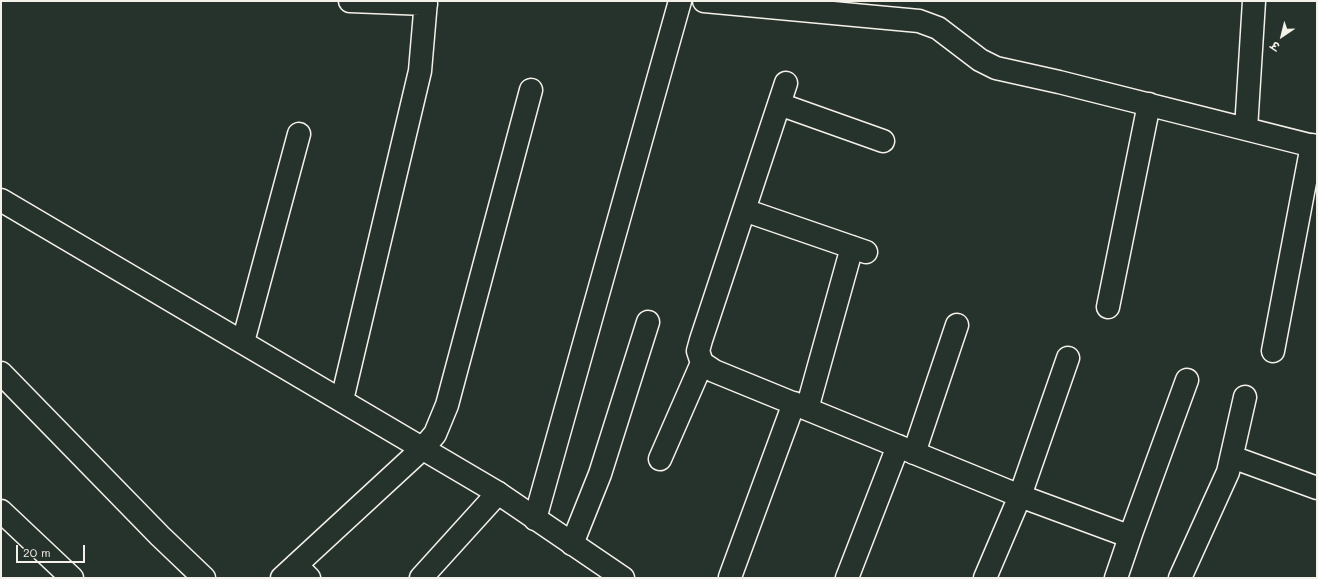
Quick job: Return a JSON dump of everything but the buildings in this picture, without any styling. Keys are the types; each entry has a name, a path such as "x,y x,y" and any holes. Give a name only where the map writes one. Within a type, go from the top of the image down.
{"street":[{"path":"342,400 420,71 426,3 350,1"},
{"path":"535,519 680,1"},
{"path":"704,1 919,21 938,28 980,60 996,68 1149,104 1314,146 1273,351"},
{"path":"1246,129 1254,1"},
{"path":"786,83 698,351 702,363 714,371 1020,496 1123,534 1132,531"},
{"path":"296,574 424,448 435,434 447,405 531,90"},
{"path":"779,104 883,141"},
{"path":"1108,307 1149,104"},
{"path":"243,342 299,134"},
{"path":"1,200 424,448 498,493 623,578"},
{"path":"730,577 801,406 859,250 744,210"},
{"path":"572,544 600,474 648,322"},
{"path":"847,578 906,449 957,325"},
{"path":"985,578 1020,496 1068,358"},
{"path":"660,459 702,363"},
{"path":"1,373 160,536 204,578"},
{"path":"1116,578 1187,380"},
{"path":"1180,578 1228,472 1245,397"},
{"path":"1232,457 1317,488"},
{"path":"421,578 498,493"},
{"path":"1,511 72,578"}]}
